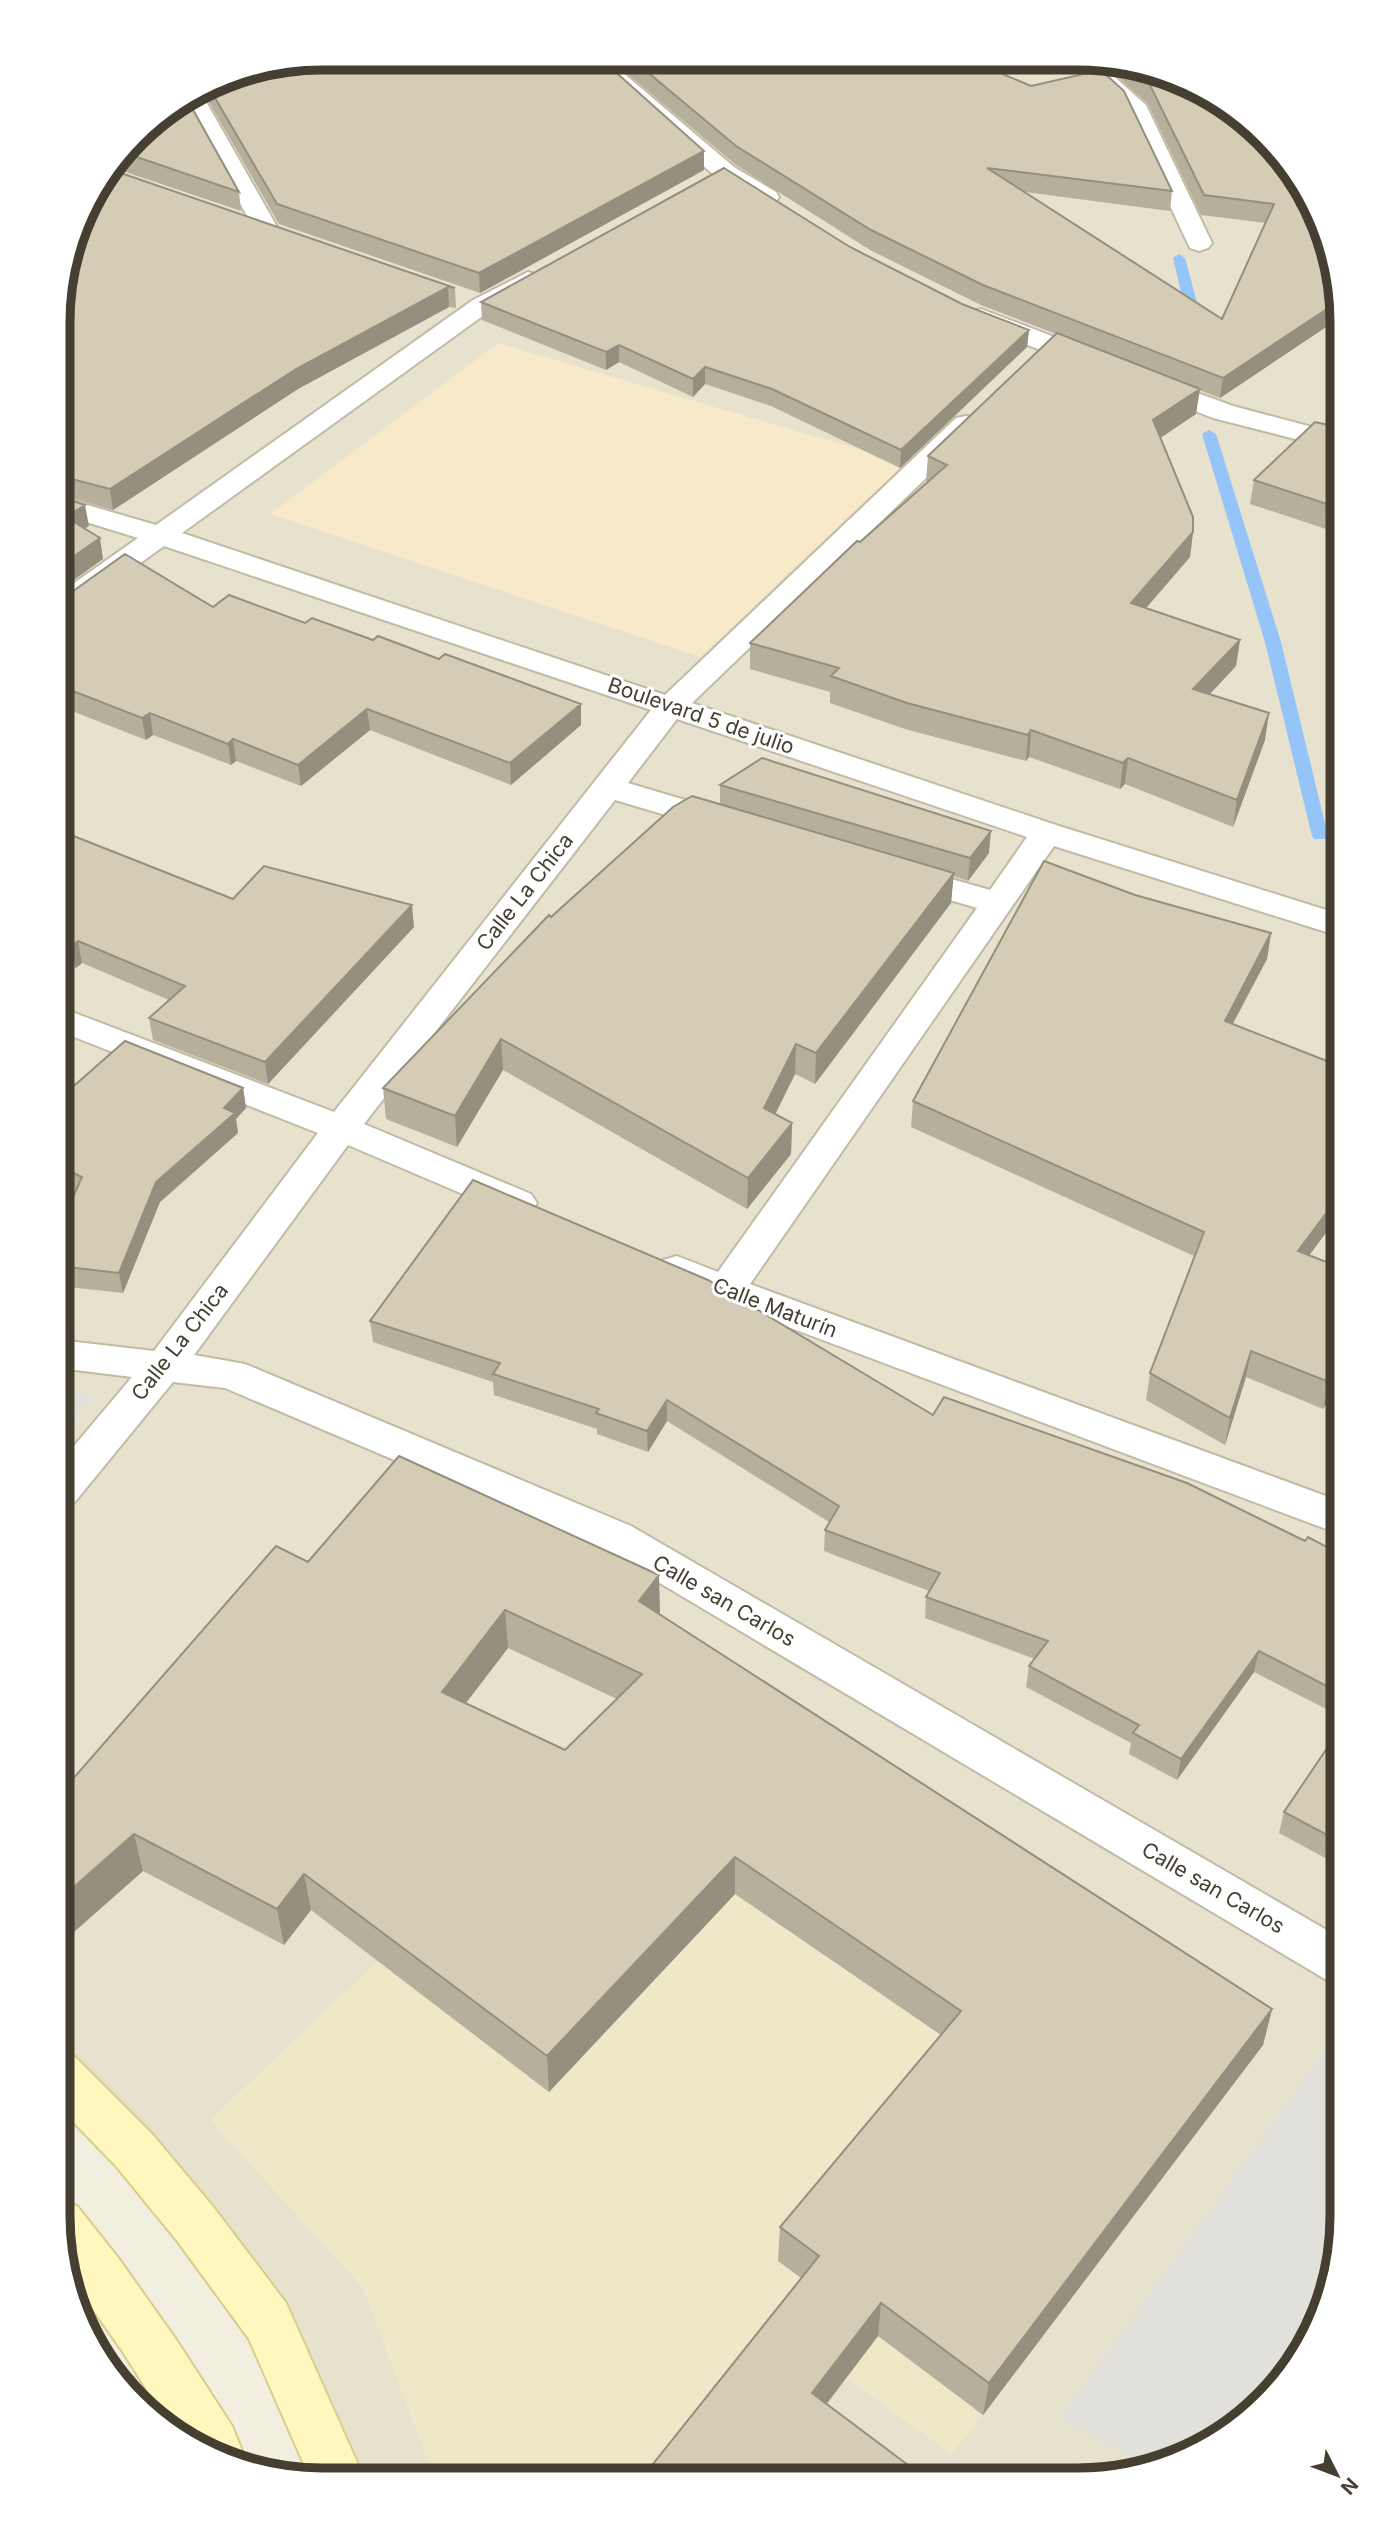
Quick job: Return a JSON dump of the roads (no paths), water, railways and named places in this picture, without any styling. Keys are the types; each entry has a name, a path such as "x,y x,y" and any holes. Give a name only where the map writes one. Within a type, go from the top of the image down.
{"street":[{"path":"606,70 725,172 793,213"},
{"path":"1095,71 1134,105 1199,243"},
{"path":"196,104 268,232"},
{"path":"701,185 725,172"},
{"path":"228,218 293,240"},
{"path":"70,600 469,301 555,265"},
{"path":"959,307 1040,354 1118,371 1223,412 1330,440"},
{"name":"Calle La Chica","path":"70,1479 164,1366 341,1128 671,706 981,410"},
{"name":"Boulevard 5 de julio","path":"70,508 159,535 1047,832 1330,922"},
{"path":"607,787 750,830"},
{"path":"726,1290 1047,832"},
{"path":"867,865 997,904"},
{"path":"70,1022 341,1128 546,1214"},
{"name":"Calle Maturín","path":"649,1258 726,1290 1330,1514"},
{"name":"Calle san Carlos","path":"70,1355 231,1374 616,1537 1330,1957"},
{"path":"70,2085 134,2150 268,2321 333,2468"},
{"path":"71,2238 100,2273 158,2357 211,2442"}],"waterway":[{"path":"1179,258 1195,321"},
{"path":"1209,434 1273,642 1320,836"}]}
